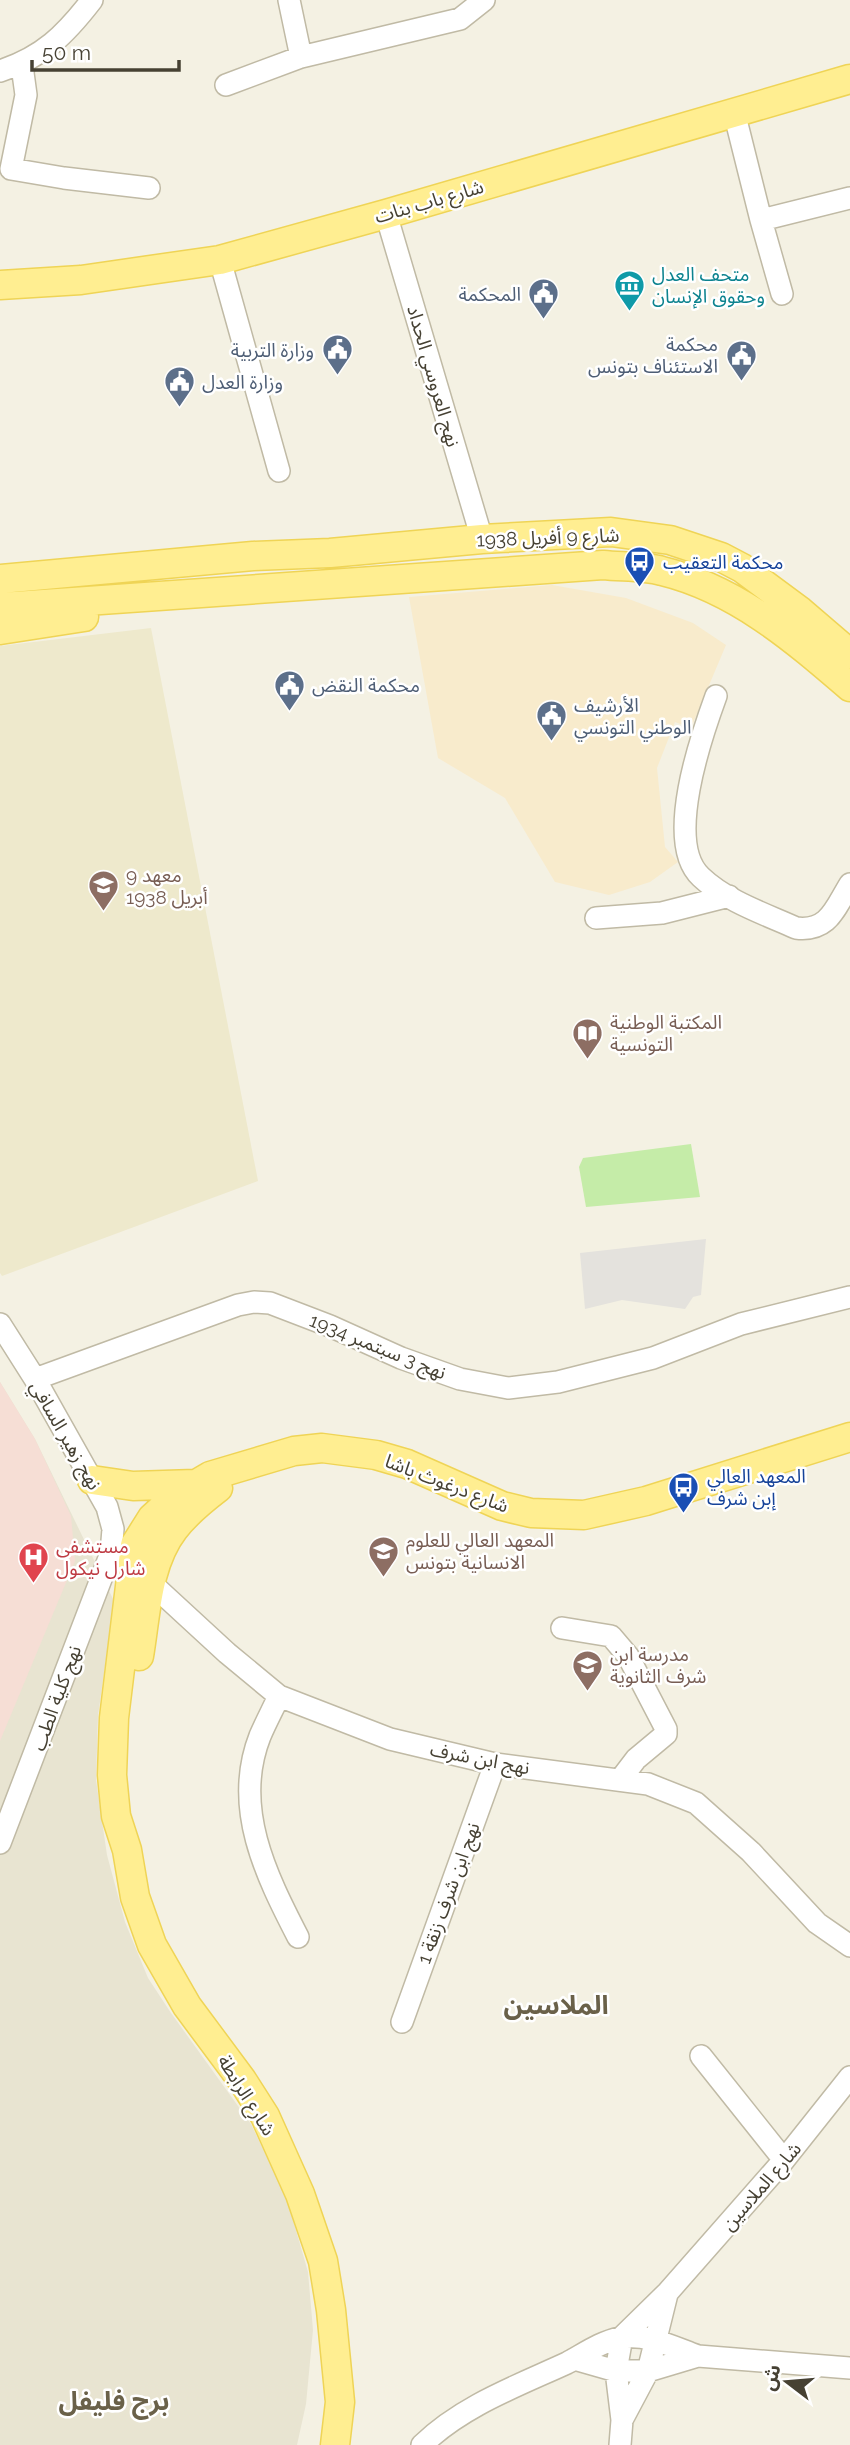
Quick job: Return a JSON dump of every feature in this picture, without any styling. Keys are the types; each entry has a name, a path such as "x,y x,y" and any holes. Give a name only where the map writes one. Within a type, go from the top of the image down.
{"main road":[{"name":"شارع باب بنات","path":"0,285 81,280 220,260 850,79"},
{"name":"شارع 9 أفريل 1938","path":"0,562 330,553 482,539 611,532 680,543 742,568 800,611 850,654"},
{"name":"شارع 9 أفريل 1938","path":"0,579 253,556"},
{"name":"شارع 9 أفريل 1938","path":"0,607 592,565 660,570 705,584 737,600 796,641 850,687"},
{"name":"شارع 9 أفريل 1938","path":"0,630 262,588"},
{"name":"شارع درغوث باشا","path":"131,1568 135,1545 152,1518 176,1496 209,1476 294,1451 322,1448 350,1450 407,1464 502,1506 531,1513 584,1515 646,1501 850,1437"},
{"name":"شارع درغوث باشا","path":"131,1568 159,1554 172,1531 190,1510 244,1466"},
{"path":"92,1480 133,1486 195,1484"},
{"name":"شارع الرابطة","path":"131,1568 114,1718 112,1775 116,1816 127,1850 135,1897 152,1945 187,2006 265,2116 300,2194 323,2261 331,2309 340,2402 335,2445"},
{"path":"316,2445 335,2352"}],"street":[{"path":"0,71 24,64 68,32 92,0"},
{"path":"289,0 301,57"},
{"path":"226,85 301,57 460,19 484,0"},
{"path":"24,64 26,95 11,169 149,188"},
{"path":"734,113 782,294"},
{"path":"761,220 850,198"},
{"name":"نهج العروسي الحداد","path":"387,214 482,539"},
{"path":"220,260 279,471"},
{"path":"716,696 697,750 684,832 688,859 700,877 729,896 796,928 808,930 822,926 847,896"},
{"path":"596,918 662,913 729,896"},
{"name":"نهج 3 سبتمبر 1934","path":"35,1379 238,1305 254,1302 270,1303 401,1358 460,1379 509,1388 558,1382 653,1358 741,1324 850,1297"},
{"name":"نهج زهير السافي","path":"0,1324 35,1379 92,1480 131,1568"},
{"name":"نهج ابن شرف","path":"131,1568 279,1696 390,1739 495,1764 648,1784 696,1803 751,1852 817,1923 850,1946"},
{"name":"نهج كلية الطب","path":"0,1843 131,1568"},
{"path":"562,1628 611,1636 628,1656 666,1729 662,1740 636,1759 620,1780"},
{"path":"279,1696 260,1738 249,1795 251,1819 265,1869 298,1937"},
{"name":"نهج ابن شرف زنقة 1","path":"402,2022 495,1764"},
{"path":"701,2056 784,2160"},
{"name":"شارع الملاسين","path":"422,2445 451,2420 595,2347 622,2337 668,2292 784,2160 850,2077"},
{"name":"شارع الملاسين","path":"622,2420 648,2371 668,2292"},
{"path":"620,2445 622,2420 616,2371 622,2337"},
{"name":"شارع الملاسين","path":"622,2337 654,2340 698,2356"},
{"path":"574,2359 616,2371 648,2371 698,2356 850,2368"}],"shaded area":[{"name":"الأرشيف الوطني التونسي","path":"552,585 626,598 693,623 726,645 691,728 675,722 657,768 665,847 678,862 650,882 609,895 555,882 505,798 438,758 409,597"},
{"name":"معهد 9 أبريل 1938","path":"151,628 258,1181 2,1276 0,646"},
{"path":"706,1239 701,1295 693,1297 685,1309 622,1300 585,1309 580,1253"},
{"path":"0,1382 35,1439 114,1601 98,1716 96,1780 107,1855 125,1922 148,1978 251,2124 287,2199 308,2272 313,2330 306,2404 297,2445 0,2445"},
{"name":"مستشفى شارل نيكول","path":"0,1382 35,1439 71,1516 75,1561 0,1741"}],"green space":[{"path":"691,1144 700,1197 586,1207 579,1167 583,1158"}],"place":[{"name":"متحف العدل وحقوق الإنسان","path":"629,312"},
{"name":"المحكمة","path":"544,321"},
{"name":"وزارة التربية","path":"337,377"},
{"name":"محكمة الاستئناف بتونس","path":"741,382"},
{"name":"وزارة العدل","path":"179,409"},
{"name":"محكمة التعقيب","path":"640,589"},
{"name":"محكمة النقض","path":"289,712"},
{"name":"الأرشيف الوطني التونسي","path":"551,743"},
{"name":"معهد 9 أبريل 1938","path":"103,913"},
{"name":"المكتبة الوطنية التونسية","path":"587,1060"},
{"name":"المعهد العالي إبن شرف","path":"684,1514"},
{"name":"المعهد العالي للعلوم الانسانية بتونس","path":"383,1578"},
{"name":"مستشفى شارل نيكول","path":"33,1584"},
{"name":"مدرسة ابن شرف الثانوية","path":"587,1692"}],"district":[{"name":"الملاسين","path":"556,2005"},
{"name":"برج فليفل","path":"114,2401"}]}
